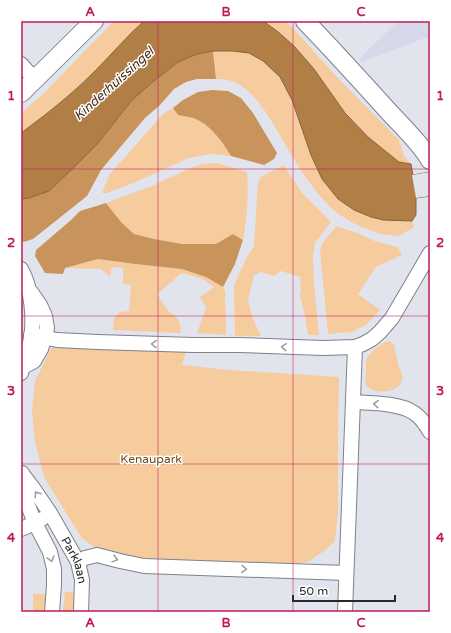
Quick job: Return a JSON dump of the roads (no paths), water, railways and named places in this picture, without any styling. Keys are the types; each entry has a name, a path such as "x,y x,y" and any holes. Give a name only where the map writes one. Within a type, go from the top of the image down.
{"main road":[{"path":"21,93 94,21"},
{"path":"305,21 364,84 426,153 430,160"}],"street":[{"path":"21,64 28,72 37,78"},
{"path":"44,338 186,345 323,348 355,347 372,339 392,318 430,253"},
{"path":"21,269 26,278 29,290 40,305 45,316 47,328 41,349 34,361 22,370"},
{"path":"345,612 355,347"},
{"path":"353,402 399,406 414,412 426,425 430,432"},
{"path":"21,529 35,523 50,513 22,471"},
{"path":"22,471 25,498 35,523"},
{"name":"Parklaan","path":"50,513 78,562 82,580 81,612"},
{"name":"Parklaan","path":"35,523 50,552 54,569 52,612"},
{"path":"78,562 97,554 144,566 346,573"}],"water":[{"name":"Kinderhuissingel","path":"144,21 263,21 294,46 314,69 345,113 368,137 399,162 411,164 413,175 430,172 430,196 416,198 416,215 412,221 383,220 354,210 338,199 322,179 311,155 292,100 280,77 263,61 249,53 213,51 197,54 178,62 132,100 98,143 49,191 29,198 21,199 21,133 77,88"}],"park label":[{"name":"Kenaupark","path":"151,459"}]}
